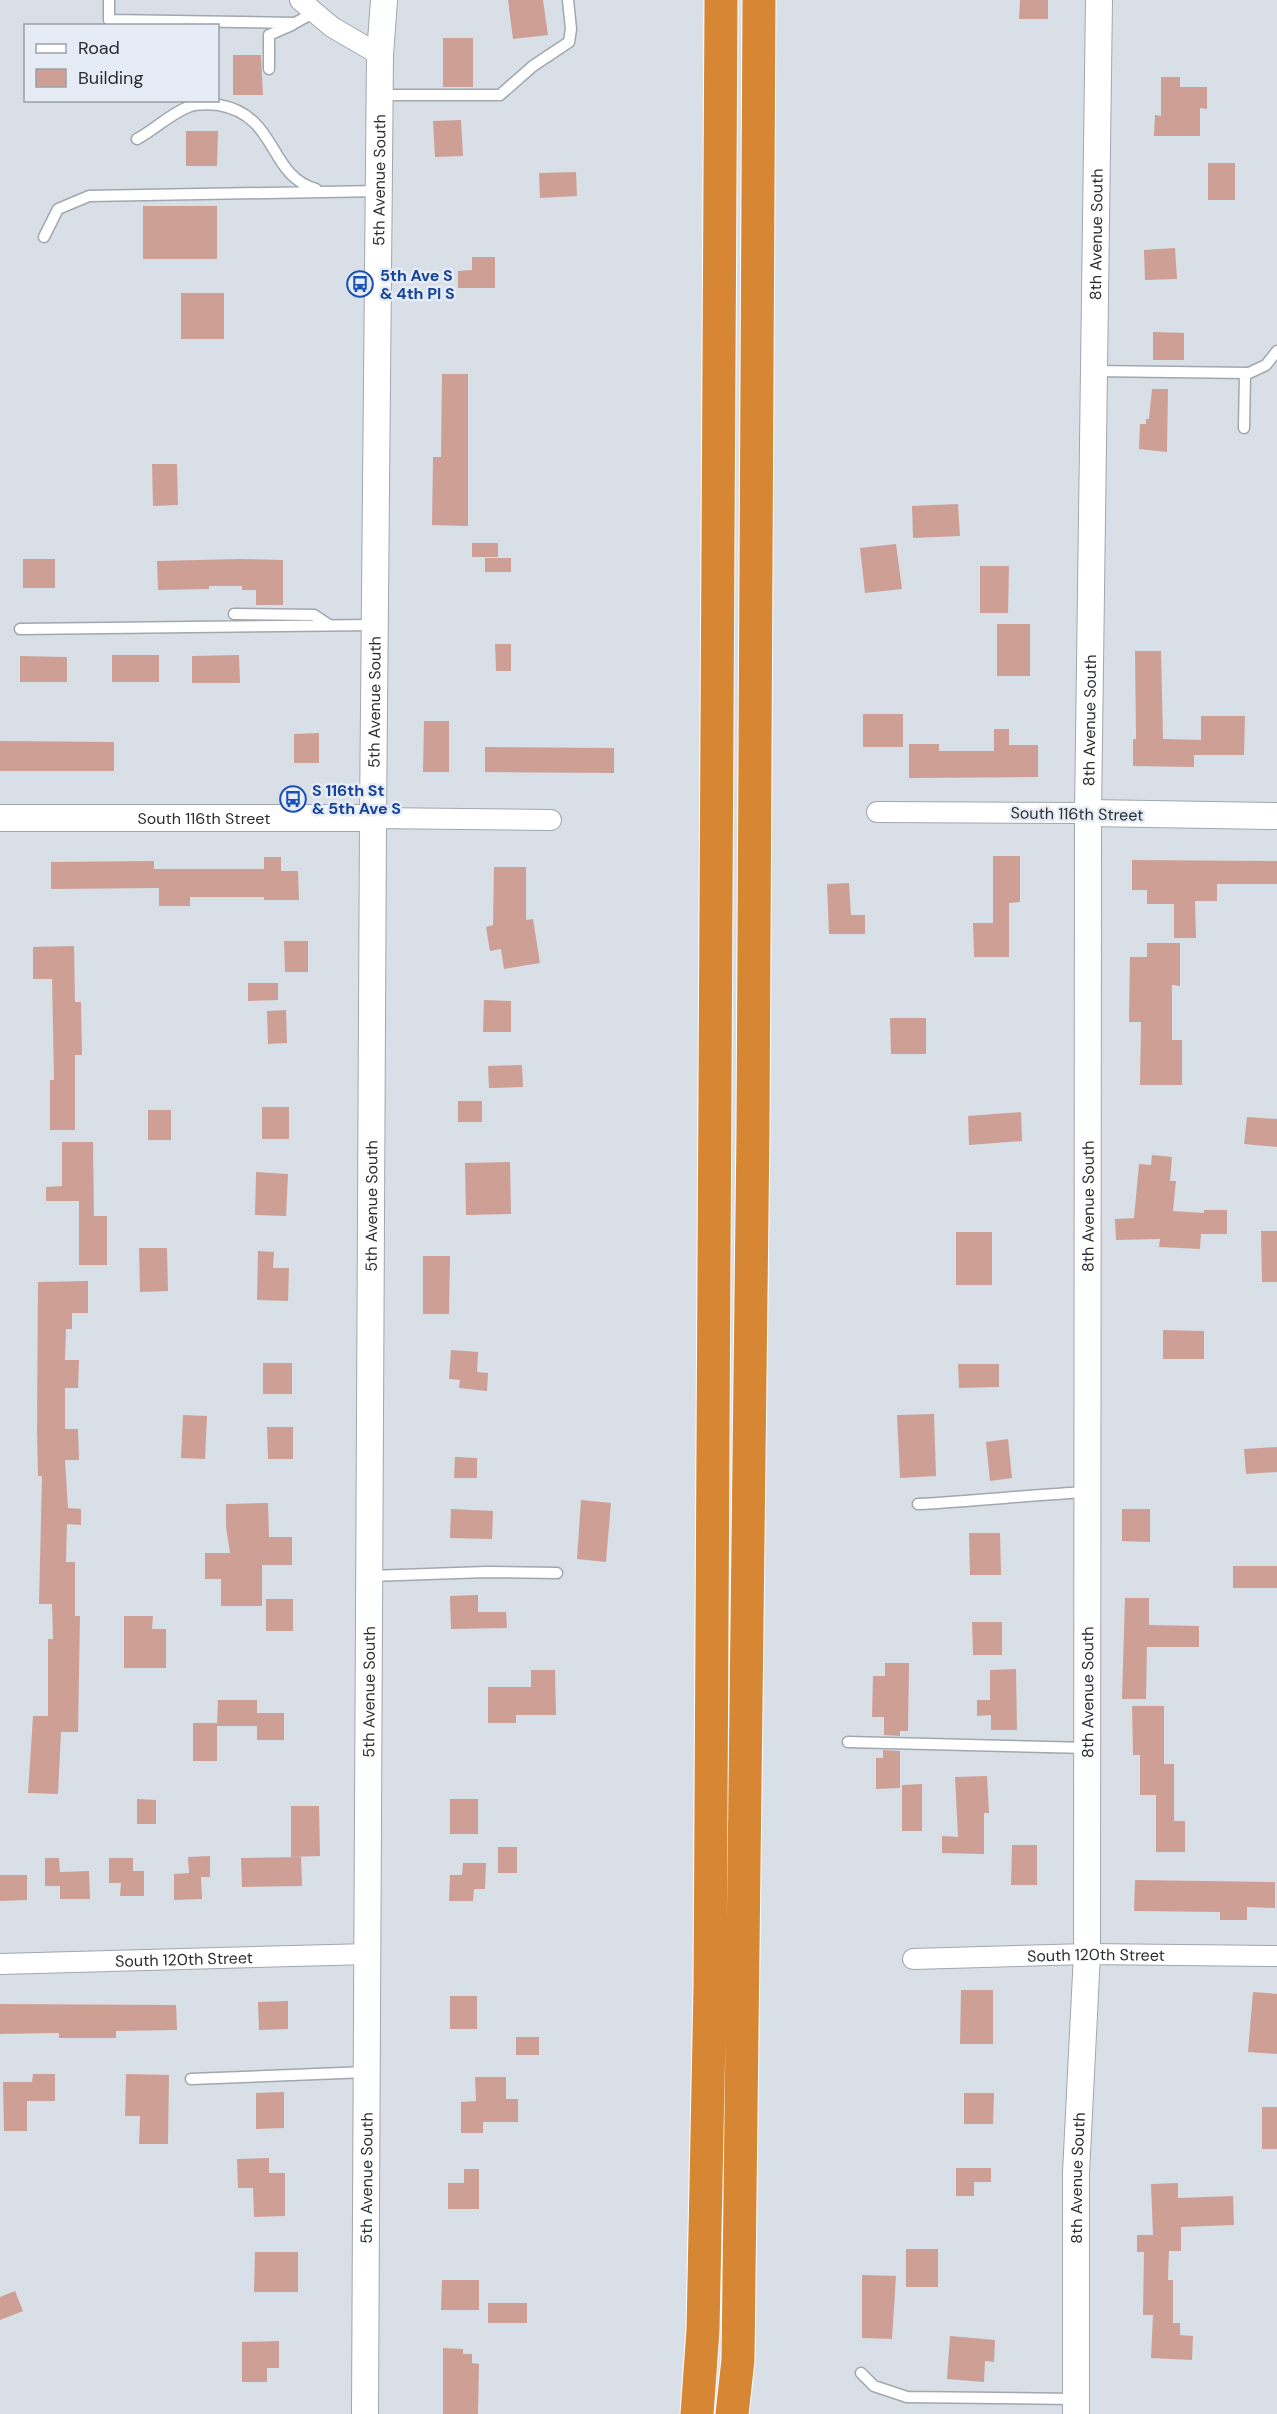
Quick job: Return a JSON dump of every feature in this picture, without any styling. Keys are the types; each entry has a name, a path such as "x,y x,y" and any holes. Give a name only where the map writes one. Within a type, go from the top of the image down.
{"highway":[{"path":"698,2414 703,2330 711,1975 721,0"},
{"path":"732,2414 738,2360 745,1935 756,864 759,0"}],"street":[{"name":"5th Avenue South","path":"365,2414 373,818 380,55 384,0"},
{"name":"8th Avenue South","path":"1076,2406 1076,2173 1087,1954 1088,813 1099,0"},
{"path":"307,6 332,27 380,55"},
{"name":"South 116th Street","path":"877,813 1277,816"},
{"name":"South 116th Street","path":"0,818 551,820"},
{"name":"South 120th Street","path":"0,1964 369,1954"},
{"name":"South 120th Street","path":"914,1959 1087,1954 1277,1956"}],"lane":[{"path":"109,0 109,20 201,24 295,23"},
{"path":"380,95 500,95 533,66 569,42 571,29 568,0"},
{"path":"269,69 269,35 295,23 307,6"},
{"path":"137,139 187,107 205,104 236,109 248,115 263,130 285,168 296,180 328,192"},
{"path":"44,237 58,209 89,196 379,191"},
{"path":"1094,371 1245,373 1266,365 1277,351"},
{"path":"1244,428 1245,373"},
{"path":"234,614 314,615 329,626"},
{"path":"20,629 375,625"},
{"path":"918,1503 1088,1492"},
{"path":"370,1576 557,1573"},
{"path":"848,1742 1087,1748"},
{"path":"191,2079 368,2072"},
{"path":"861,2373 874,2386 908,2397 1076,2406"}],"building":[{"path":"508,0 543,0 548,35 513,39"},
{"path":"1020,0 1048,0 1048,19 1019,19"},
{"path":"443,38 473,38 473,87 443,87"},
{"path":"233,55 261,55 263,95 233,95"},
{"path":"1161,77 1180,77 1180,87 1207,87 1207,109 1200,108 1200,136 1154,136 1155,115 1161,116"},
{"path":"461,120 463,156 435,157 433,121"},
{"path":"186,131 218,131 217,166 186,166"},
{"path":"1208,163 1235,163 1235,200 1208,200"},
{"path":"576,172 577,196 540,198 539,173"},
{"path":"143,206 217,206 217,259 143,259"},
{"path":"1175,248 1177,279 1145,280 1144,250"},
{"path":"472,257 495,257 495,288 458,288 458,271 472,270"},
{"path":"181,293 224,293 224,339 181,339"},
{"path":"1153,332 1184,333 1184,360 1153,360"},
{"path":"442,374 468,374 468,526 432,525 433,457 441,457"},
{"path":"1152,389 1168,389 1167,452 1139,449 1140,424 1146,424 1146,419 1149,419"},
{"path":"152,464 177,464 178,505 153,506"},
{"path":"958,504 960,536 913,538 912,506"},
{"path":"472,543 498,543 498,557 472,557"},
{"path":"896,544 902,589 865,593 860,548"},
{"path":"485,558 511,558 511,572 485,572"},
{"path":"23,559 55,559 55,588 23,588"},
{"path":"283,560 283,605 256,605 256,590 242,590 242,586 158,590 157,561"},
{"path":"980,566 1009,566 1008,613 980,613"},
{"path":"997,624 1030,624 1030,676 997,676"},
{"path":"495,644 511,644 511,671 496,671"},
{"path":"1135,651 1161,651 1163,739 1201,740 1201,716 1245,716 1244,755 1194,755 1194,767 1133,766 1133,739 1136,739"},
{"path":"112,655 159,655 159,682 112,682"},
{"path":"239,655 240,683 192,683 192,656"},
{"path":"20,656 67,657 67,682 20,682"},
{"path":"863,714 903,714 903,747 863,747"},
{"path":"424,721 449,721 449,772 423,772"},
{"path":"994,729 1009,729 1009,745 1038,745 1038,777 909,778 909,744 939,744 939,751 994,751"},
{"path":"319,733 319,763 294,763 294,734"},
{"path":"0,741 114,742 114,771 0,771"},
{"path":"485,747 614,748 614,773 485,772"},
{"path":"993,856 1020,856 1020,902 1009,903 1009,957 974,957 973,923 993,923"},
{"path":"264,857 281,857 281,871 298,871 299,900 264,900 264,897 190,897 190,906 159,906 159,888 51,889 51,862 154,861 154,869 264,869"},
{"path":"1132,860 1277,861 1277,884 1217,884 1217,901 1195,901 1196,938 1174,938 1174,904 1147,904 1147,890 1132,890"},
{"path":"494,867 526,867 526,920 533,919 540,963 504,969 501,949 490,951 486,927 493,925"},
{"path":"849,883 851,915 865,915 865,934 829,934 827,884"},
{"path":"284,941 308,941 308,972 285,972"},
{"path":"1147,943 1180,943 1180,986 1172,985 1172,1040 1182,1040 1182,1085 1140,1085 1141,1022 1129,1022 1130,957 1147,957"},
{"path":"74,946 75,1002 81,1002 82,1055 75,1055 75,1130 50,1130 50,1080 54,1080 52,979 33,979 33,947"},
{"path":"248,983 278,983 278,1000 248,1001"},
{"path":"484,1000 511,1001 511,1032 483,1032"},
{"path":"286,1010 287,1043 268,1044 267,1011"},
{"path":"890,1018 926,1018 926,1054 891,1054"},
{"path":"522,1065 523,1087 489,1088 488,1066"},
{"path":"458,1101 482,1101 482,1122 458,1122"},
{"path":"262,1107 289,1107 289,1139 262,1139"},
{"path":"148,1110 171,1110 171,1140 148,1140"},
{"path":"1021,1112 1022,1141 969,1145 968,1116"},
{"path":"1247,1117 1277,1119 1277,1147 1244,1144"},
{"path":"62,1142 93,1142 94,1216 107,1216 107,1265 79,1265 79,1201 46,1201 46,1187 62,1186"},
{"path":"1152,1155 1172,1157 1170,1181 1176,1181 1173,1211 1204,1213 1204,1210 1227,1210 1227,1234 1201,1234 1200,1249 1159,1247 1160,1239 1116,1240 1115,1219 1134,1218 1139,1164 1151,1165"},
{"path":"510,1162 511,1214 466,1215 465,1163"},
{"path":"256,1172 288,1174 286,1216 255,1215"},
{"path":"1261,1231 1277,1231 1277,1282 1262,1282"},
{"path":"956,1232 992,1232 992,1285 956,1285"},
{"path":"139,1248 167,1248 168,1291 140,1292"},
{"path":"258,1251 274,1252 273,1268 289,1268 288,1301 257,1300"},
{"path":"423,1256 450,1256 449,1314 423,1314"},
{"path":"88,1281 88,1313 72,1313 72,1329 66,1329 65,1360 79,1360 78,1388 65,1388 65,1429 78,1429 79,1460 65,1460 68,1508 81,1509 81,1525 67,1524 66,1562 75,1562 75,1616 80,1616 78,1732 61,1732 58,1794 28,1793 33,1716 48,1716 48,1639 53,1639 52,1604 39,1604 42,1476 38,1476 37,1430 38,1282"},
{"path":"1163,1330 1204,1331 1204,1359 1163,1359"},
{"path":"451,1350 478,1352 477,1372 488,1373 487,1391 459,1388 460,1380 449,1379"},
{"path":"263,1363 292,1363 292,1394 263,1394"},
{"path":"958,1364 999,1364 999,1387 959,1388"},
{"path":"934,1414 936,1476 900,1478 897,1415"},
{"path":"183,1415 207,1416 205,1459 181,1458"},
{"path":"267,1427 293,1427 293,1459 268,1459"},
{"path":"1008,1439 1012,1478 990,1481 986,1442"},
{"path":"1277,1447 1277,1472 1246,1474 1244,1449"},
{"path":"455,1457 477,1458 477,1478 454,1478"},
{"path":"581,1500 611,1503 606,1562 577,1559"},
{"path":"268,1503 269,1537 292,1537 292,1565 262,1565 262,1606 221,1606 221,1579 205,1579 205,1553 230,1553 226,1527 226,1504"},
{"path":"451,1509 493,1511 492,1539 450,1538"},
{"path":"1122,1509 1150,1509 1150,1542 1122,1541"},
{"path":"969,1533 1000,1533 1001,1575 970,1575"},
{"path":"1233,1566 1277,1566 1277,1588 1233,1588"},
{"path":"478,1595 478,1612 506,1612 507,1628 451,1629 450,1596"},
{"path":"1125,1598 1149,1598 1149,1625 1199,1626 1199,1647 1147,1647 1146,1699 1122,1699"},
{"path":"266,1599 293,1599 293,1631 266,1631"},
{"path":"124,1616 153,1616 152,1629 166,1629 166,1668 124,1668"},
{"path":"972,1622 1002,1622 1002,1655 973,1655"},
{"path":"885,1663 909,1663 908,1731 900,1731 900,1736 884,1735 884,1717 872,1717 873,1676 885,1676"},
{"path":"1016,1669 1017,1730 991,1730 991,1715 977,1716 977,1700 990,1700 990,1670"},
{"path":"531,1670 555,1670 556,1715 516,1715 516,1723 488,1723 488,1687 531,1687"},
{"path":"218,1700 257,1700 257,1726 217,1726"},
{"path":"1132,1706 1164,1706 1164,1764 1174,1764 1174,1821 1185,1821 1185,1852 1156,1852 1156,1795 1140,1795 1140,1755 1133,1755"},
{"path":"257,1713 284,1713 284,1740 257,1740"},
{"path":"193,1723 217,1723 217,1761 193,1761"},
{"path":"883,1750 900,1751 900,1788 876,1789 876,1758 883,1758"},
{"path":"987,1776 989,1813 984,1813 984,1854 942,1853 942,1836 958,1837 955,1777"},
{"path":"922,1784 922,1831 902,1831 902,1785"},
{"path":"137,1799 156,1800 156,1824 137,1824"},
{"path":"450,1799 478,1799 478,1834 450,1834"},
{"path":"291,1806 319,1806 320,1856 291,1857"},
{"path":"1012,1845 1037,1845 1037,1885 1011,1885"},
{"path":"498,1847 517,1847 517,1873 498,1873"},
{"path":"210,1856 210,1877 201,1877 202,1899 174,1900 174,1874 189,1873 188,1857"},
{"path":"301,1857 302,1886 242,1887 241,1858"},
{"path":"45,1858 59,1858 60,1872 89,1871 90,1899 60,1899 60,1886 45,1886"},
{"path":"109,1858 133,1858 133,1871 144,1871 144,1896 120,1896 121,1883 109,1883"},
{"path":"463,1863 486,1863 485,1889 474,1889 473,1901 449,1901 450,1875 462,1875"},
{"path":"0,1875 27,1875 27,1900 0,1901"},
{"path":"1135,1880 1275,1882 1275,1908 1247,1907 1247,1920 1220,1920 1220,1912 1134,1911"},
{"path":"961,1990 993,1990 993,2044 960,2044"},
{"path":"1253,1992 1277,1994 1277,2054 1248,2052"},
{"path":"450,1996 477,1996 477,2029 450,2029"},
{"path":"288,2001 288,2029 259,2030 258,2002"},
{"path":"0,2004 176,2005 177,2030 116,2031 116,2038 59,2038 59,2033 0,2034"},
{"path":"516,2037 539,2037 539,2055 516,2055"},
{"path":"33,2074 55,2074 55,2101 27,2101 27,2131 4,2131 3,2082 32,2082"},
{"path":"126,2074 169,2075 168,2144 139,2144 140,2116 125,2116"},
{"path":"475,2077 506,2077 506,2099 518,2099 518,2122 483,2122 483,2133 461,2133 461,2102 476,2101"},
{"path":"284,2092 284,2128 256,2129 256,2093"},
{"path":"964,2093 994,2093 993,2124 964,2124"},
{"path":"1262,2107 1277,2107 1277,2149 1262,2149"},
{"path":"269,2158 269,2173 285,2173 285,2216 254,2217 253,2188 238,2188 237,2159"},
{"path":"956,2168 991,2168 991,2182 974,2182 974,2196 956,2196"},
{"path":"464,2169 479,2169 479,2209 448,2209 448,2183 464,2183"},
{"path":"1178,2183 1178,2198 1233,2196 1234,2225 1181,2227 1181,2251 1169,2251 1168,2280 1173,2280 1173,2323 1180,2323 1180,2335 1193,2336 1192,2360 1151,2358 1153,2315 1143,2315 1144,2252 1137,2252 1137,2235 1153,2235 1151,2184"},
{"path":"906,2249 938,2249 938,2287 906,2287"},
{"path":"255,2252 298,2252 298,2292 254,2292"},
{"path":"862,2275 896,2276 892,2339 862,2338"},
{"path":"442,2280 479,2280 479,2310 441,2310"},
{"path":"15,2291 23,2311 0,2320 0,2297"},
{"path":"488,2303 527,2303 527,2323 488,2323"},
{"path":"950,2336 995,2340 994,2362 985,2361 984,2382 947,2379"},
{"path":"279,2341 279,2368 267,2368 267,2382 242,2382 242,2342"},
{"path":"443,2348 463,2349 463,2354 472,2354 472,2363 479,2364 478,2414 443,2414"}],"place":[{"name":"5th Ave S & 4th Pl S","path":"360,284"},
{"name":"S 116th St & 5th Ave S","path":"293,799"}]}
